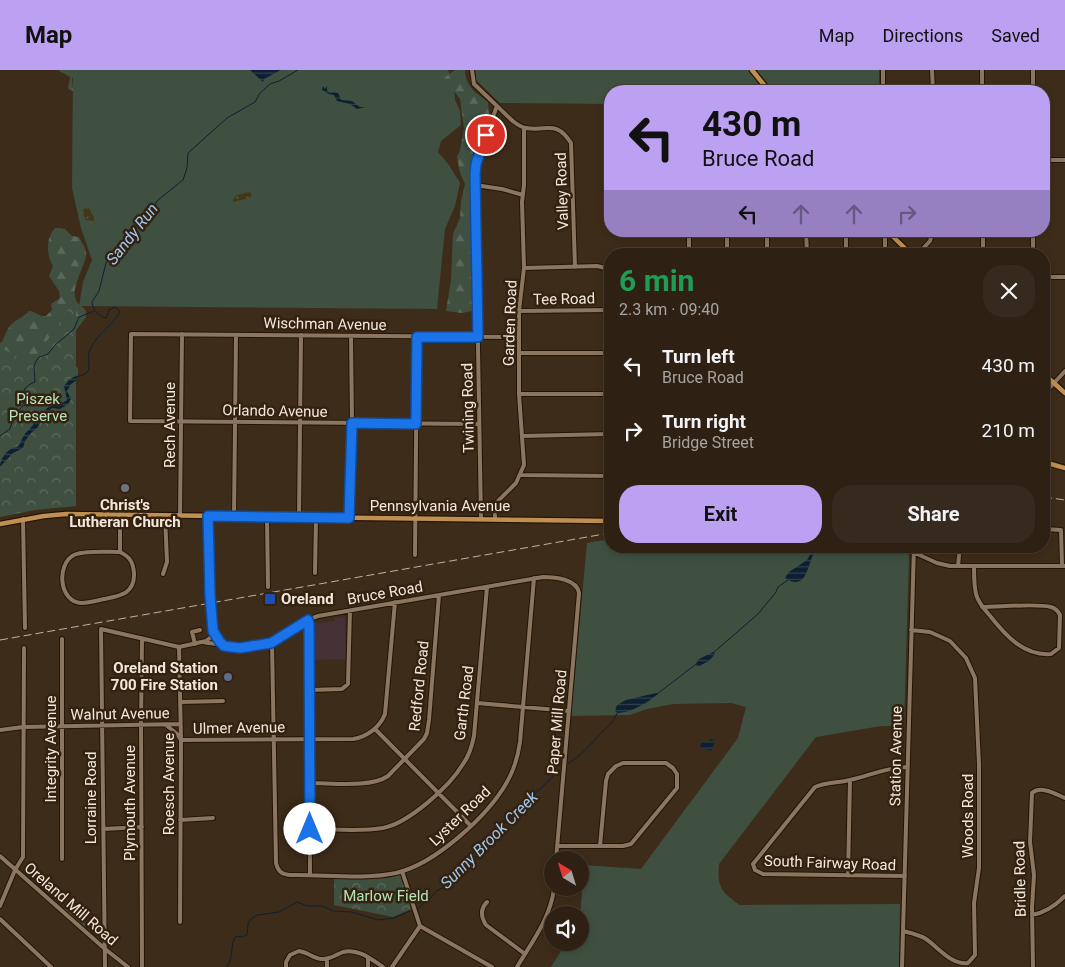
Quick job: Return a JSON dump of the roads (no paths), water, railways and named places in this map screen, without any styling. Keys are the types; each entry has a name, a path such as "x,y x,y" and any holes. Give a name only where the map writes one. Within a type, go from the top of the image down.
{"main road":[{"path":"752,70 764,85"},
{"path":"893,237 905,248"},
{"path":"1050,379 1065,393"},
{"path":"1050,464 1065,468"},
{"name":"Pennsylvania Avenue","path":"0,524 56,514 604,521"}],"street":[{"path":"472,70 474,84 496,106 524,128"},
{"path":"883,85 884,70"},
{"path":"932,70 932,85"},
{"path":"982,70 982,85"},
{"path":"1033,70 1033,85"},
{"name":"Twining Road","path":"481,519 475,186 476,164 496,106"},
{"name":"Garden Road","path":"521,475 524,465 519,394 519,311 524,268 524,128"},
{"name":"Valley Road","path":"524,128 557,128 564,133 571,143 575,266"},
{"path":"1050,160 1065,160"},
{"path":"475,186 502,189 523,195"},
{"path":"924,248 931,237"},
{"path":"524,268 575,266 604,267"},
{"path":"1050,277 1065,277"},
{"name":"Tee Road","path":"519,311 604,310"},
{"name":"Wischman Avenue","path":"130,421 131,334 519,337"},
{"name":"Rech Avenue","path":"180,515 182,334"},
{"path":"234,516 236,335"},
{"path":"299,516 301,335"},
{"path":"349,518 352,423 351,336"},
{"path":"415,556 417,337"},
{"path":"520,353 604,353"},
{"path":"1050,387 1065,371"},
{"path":"519,394 604,394"},
{"name":"Orlando Avenue","path":"130,421 479,424"},
{"path":"522,436 604,434"},
{"path":"492,507 516,483 521,475 604,476"},
{"path":"481,506 489,505 492,507 495,512 494,519"},
{"path":"120,514 120,552"},
{"path":"162,574 167,562 166,515"},
{"path":"208,516 213,631 224,646"},
{"path":"315,573 316,516"},
{"path":"267,517 268,587"},
{"path":"24,519 25,628"},
{"path":"915,553 937,563 958,566 1064,566 1061,530 1050,529"},
{"path":"120,552 128,557 134,565 134,579 129,590 120,596 85,603 75,602 66,595 63,587 63,570 64,564 70,558 81,554 120,552"},
{"name":"Station Avenue","path":"902,967 913,553"},
{"path":"958,566 959,553"},
{"path":"974,566 975,593 982,607 1013,642 1025,649 1042,654 1051,654 1060,645 1060,615 1051,607 982,607"},
{"name":"Bruce Road","path":"202,642 244,648 272,643 308,620 318,616 534,578 558,578 577,586"},
{"name":"Lyster Road","path":"274,739 276,864 280,873 289,876 386,874 402,871 439,853 495,800 510,776 518,751 534,578"},
{"name":"Paper Mill Road","path":"557,851 579,593 577,586"},
{"name":"Garth Road","path":"310,829 378,828 394,825 410,817 458,772 467,757 474,736 487,587"},
{"name":"Redford Road","path":"310,783 378,781 388,776 422,742 427,733 439,595"},
{"path":"395,602 386,709 383,718 375,728 470,825"},
{"path":"310,690 342,689 348,684 350,611"},
{"path":"308,620 310,875"},
{"name":"Lorraine Road","path":"105,967 101,629 142,638"},
{"path":"195,644 192,632 200,630"},
{"name":"Woods Road","path":"903,931 926,939 941,952 955,960 968,963 975,955 974,906 979,868 979,764 975,678 966,658 950,641 930,632 911,630"},
{"path":"142,638 179,647 209,639 213,631"},
{"name":"Plymouth Avenue","path":"142,638 142,967"},
{"name":"Integrity Avenue","path":"62,639 62,859"},
{"path":"272,643 274,739"},
{"name":"Roesch Avenue","path":"179,647 181,740 180,922"},
{"path":"0,906 24,857 24,648"},
{"path":"180,702 223,701"},
{"path":"477,703 569,711"},
{"name":"Walnut Avenue","path":"0,730 23,727 180,724"},
{"path":"166,725 178,734 181,740"},
{"name":"Ulmer Avenue","path":"181,740 357,738 365,736 375,728"},
{"path":"557,846 600,846 623,846 634,842 677,788 677,774 669,764 660,762 623,763 611,770 606,781 600,846"},
{"path":"848,876 850,780 888,769 907,767"},
{"name":"South Fairway Road","path":"850,780 822,784 812,789 754,861 755,870 763,874 905,876"},
{"name":"Bridle Road","path":"1033,967 1032,915 1034,871 1030,842 1032,794 1034,790 1040,789 1065,798"},
{"path":"180,820 213,818"},
{"path":"103,829 142,827"},
{"name":"Oreland Mill Road","path":"0,856 128,967"},
{"path":"402,871 420,926 492,967"},
{"path":"517,967 547,917 553,896"},
{"path":"1032,915 1049,909 1065,896"},
{"path":"488,902 482,911 483,920 486,925 525,954"},
{"path":"0,919 51,967"},
{"path":"392,967 420,926"},
{"path":"286,967 287,958 294,952 300,951 317,958 327,959 350,951 358,952 383,967"},
{"path":"368,957 368,967"},
{"path":"327,959 327,967"}],"water":[{"path":"250,70 281,70 264,79 263,82"},
{"path":"323,86 325,89 327,86 327,90 330,93 338,93 341,100 352,101 360,107 365,107 357,109 350,104 337,101 334,95 322,90"},
{"path":"76,376 77,380 71,384 67,391 71,399 68,404 60,409 52,408 25,441 23,448 13,453 0,467 4,456 10,449 19,446 24,435 42,413 48,408 59,405 67,400 64,386 70,379"},
{"path":"811,553 814,553 806,573 799,582 793,582 785,578 789,572 807,560"},
{"path":"713,652 715,654 709,661 699,666 695,665 699,659"},
{"path":"658,694 634,709 618,713 615,711 617,705 626,700"},
{"path":"710,739 715,741 711,751 700,747 702,741 708,743"}],"waterway":[{"name":"Sandy Run","path":"76,377 86,373 89,367 89,355 93,344 120,312 115,307 109,310 106,318 103,317 95,310 92,302 99,291 106,263 124,240 146,218 158,200 183,180 187,168 188,153 227,118 255,102 260,93 270,84 298,70"},
{"path":"0,436 10,429 14,415 23,406 25,389 35,382 34,366 39,357 48,354 55,345 74,329 79,317 94,311"},
{"name":"Sunny Brook Creek","path":"713,653 758,614 778,587 788,580"},
{"name":"Sunny Brook Creek","path":"657,694 695,665"},
{"name":"Sunny Brook Creek","path":"568,764 610,725 617,713"},
{"name":"Sunny Brook Creek","path":"417,909 431,898 436,891 444,887 449,878 467,866 509,818 560,770"},
{"name":"Sunny Brook Creek","path":"227,967 231,959 234,939 236,936 242,937 247,935 250,920 257,915 279,912 297,902 307,906 323,906 333,911 352,912 378,920 394,918 410,911"}],"railway":[{"path":"1050,498 1065,500"},
{"path":"0,640 604,534"}],"place":[{"name":"Christ's Lutheran Church","path":"125,488"},
{"name":"Oreland","path":"270,599"},
{"name":"Oreland Station 700 Fire Station","path":"228,677"}],"park label":[{"name":"Piszek Preserve","path":"38,408"},
{"name":"Marlow Field","path":"386,896"}]}
